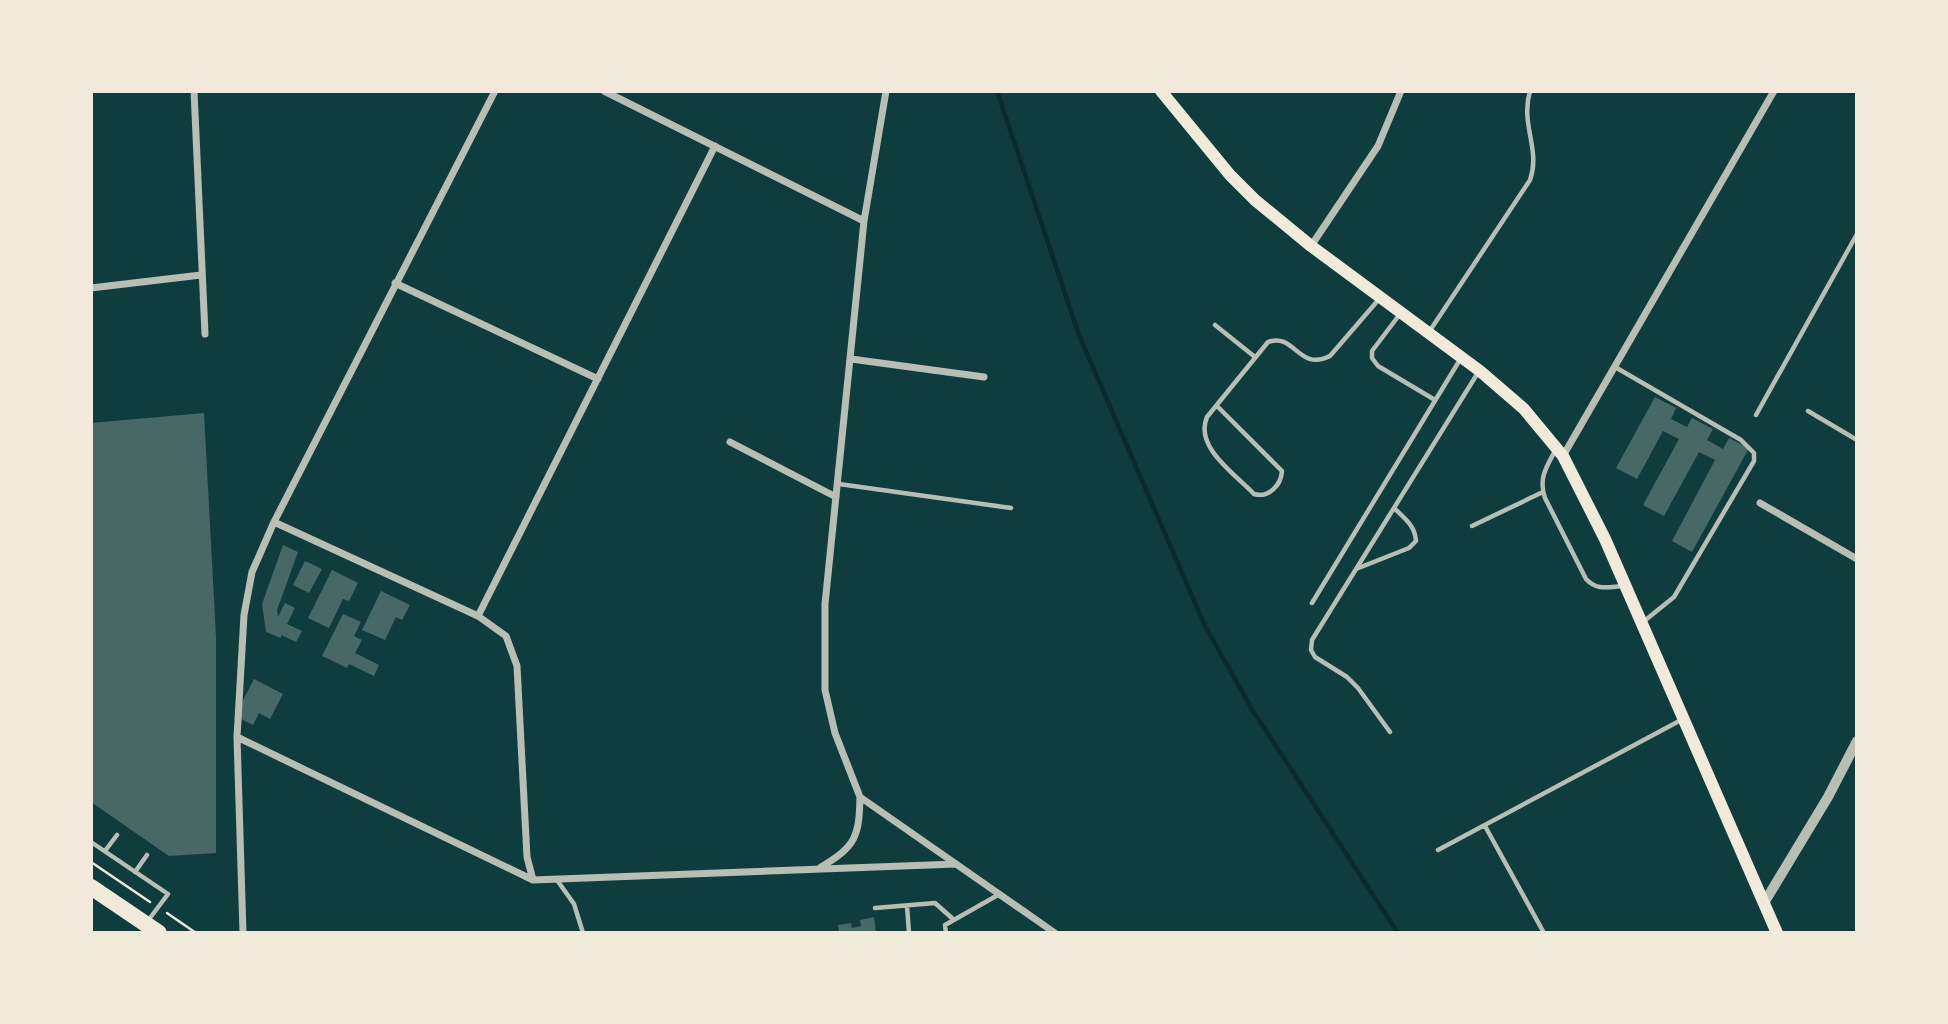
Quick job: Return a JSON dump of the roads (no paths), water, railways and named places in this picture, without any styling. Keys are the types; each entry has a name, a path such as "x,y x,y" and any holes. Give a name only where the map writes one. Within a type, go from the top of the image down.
{"highway":[{"path":"91,887 152,929"}],"main road":[{"path":"1161,91 1247,192 1311,246 1480,371 1524,409 1560,453 1626,586 1777,933"}],"street":[{"path":"194,91 205,334"},
{"path":"243,933 237,737 244,615 252,572 274,522 495,91"},
{"path":"604,91 864,220"},
{"path":"818,869 844,853 859,827 860,797 835,733 825,690 825,604 864,220 886,91"},
{"path":"1311,246 1378,146 1401,91"},
{"path":"1560,453 1615,367 1774,91"},
{"path":"478,616 715,146"},
{"path":"91,288 201,275"},
{"path":"396,283 598,379"},
{"path":"851,359 984,377"},
{"path":"730,442 836,497"},
{"path":"1760,503 1857,559"},
{"path":"274,522 478,616 506,636 517,666 527,857 533,880"},
{"path":"237,737 533,880 957,864"},
{"path":"1764,903 1828,797 1857,741"},
{"path":"860,797 999,894 1042,929 1055,933"}],"lane":[{"path":"1429,333 1530,180 1535,167 1527,122 1526,106 1530,91"},
{"path":"1756,415 1857,234"},
{"path":"1217,406 1282,471 1282,478 1270,493 1261,496 1254,494 1213,453 1204,438 1203,426 1217,406 1268,342 1275,339 1283,341 1310,360 1320,361 1330,356 1380,297"},
{"path":"1401,313 1372,351 1373,358 1378,366 1435,400"},
{"path":"1215,325 1255,357"},
{"path":"1312,603 1461,357"},
{"path":"1615,367 1741,440 1754,453 1754,461 1674,597 1642,623"},
{"path":"1390,732 1348,677 1315,657 1311,650 1312,640 1480,371"},
{"path":"1808,411 1857,440"},
{"path":"1560,453 1543,474 1543,492 1586,579 1592,586 1601,588 1626,586"},
{"path":"839,484 1011,508"},
{"path":"1472,526 1543,492"},
{"path":"1356,570 1409,548 1416,541 1410,523 1394,508"},
{"path":"1438,850 1684,719"},
{"path":"1485,826 1544,933"},
{"path":"105,852 117,835"},
{"path":"91,842 168,894 152,929"},
{"path":"135,872 147,855"},
{"path":"556,879 574,904 583,933"},
{"path":"946,933 945,925 953,919 999,894"},
{"path":"875,908 935,903 953,919"},
{"path":"906,906 909,933"}],"waterway":[{"path":"997,91 1079,335 1205,626 1253,711 1398,933"}]}
